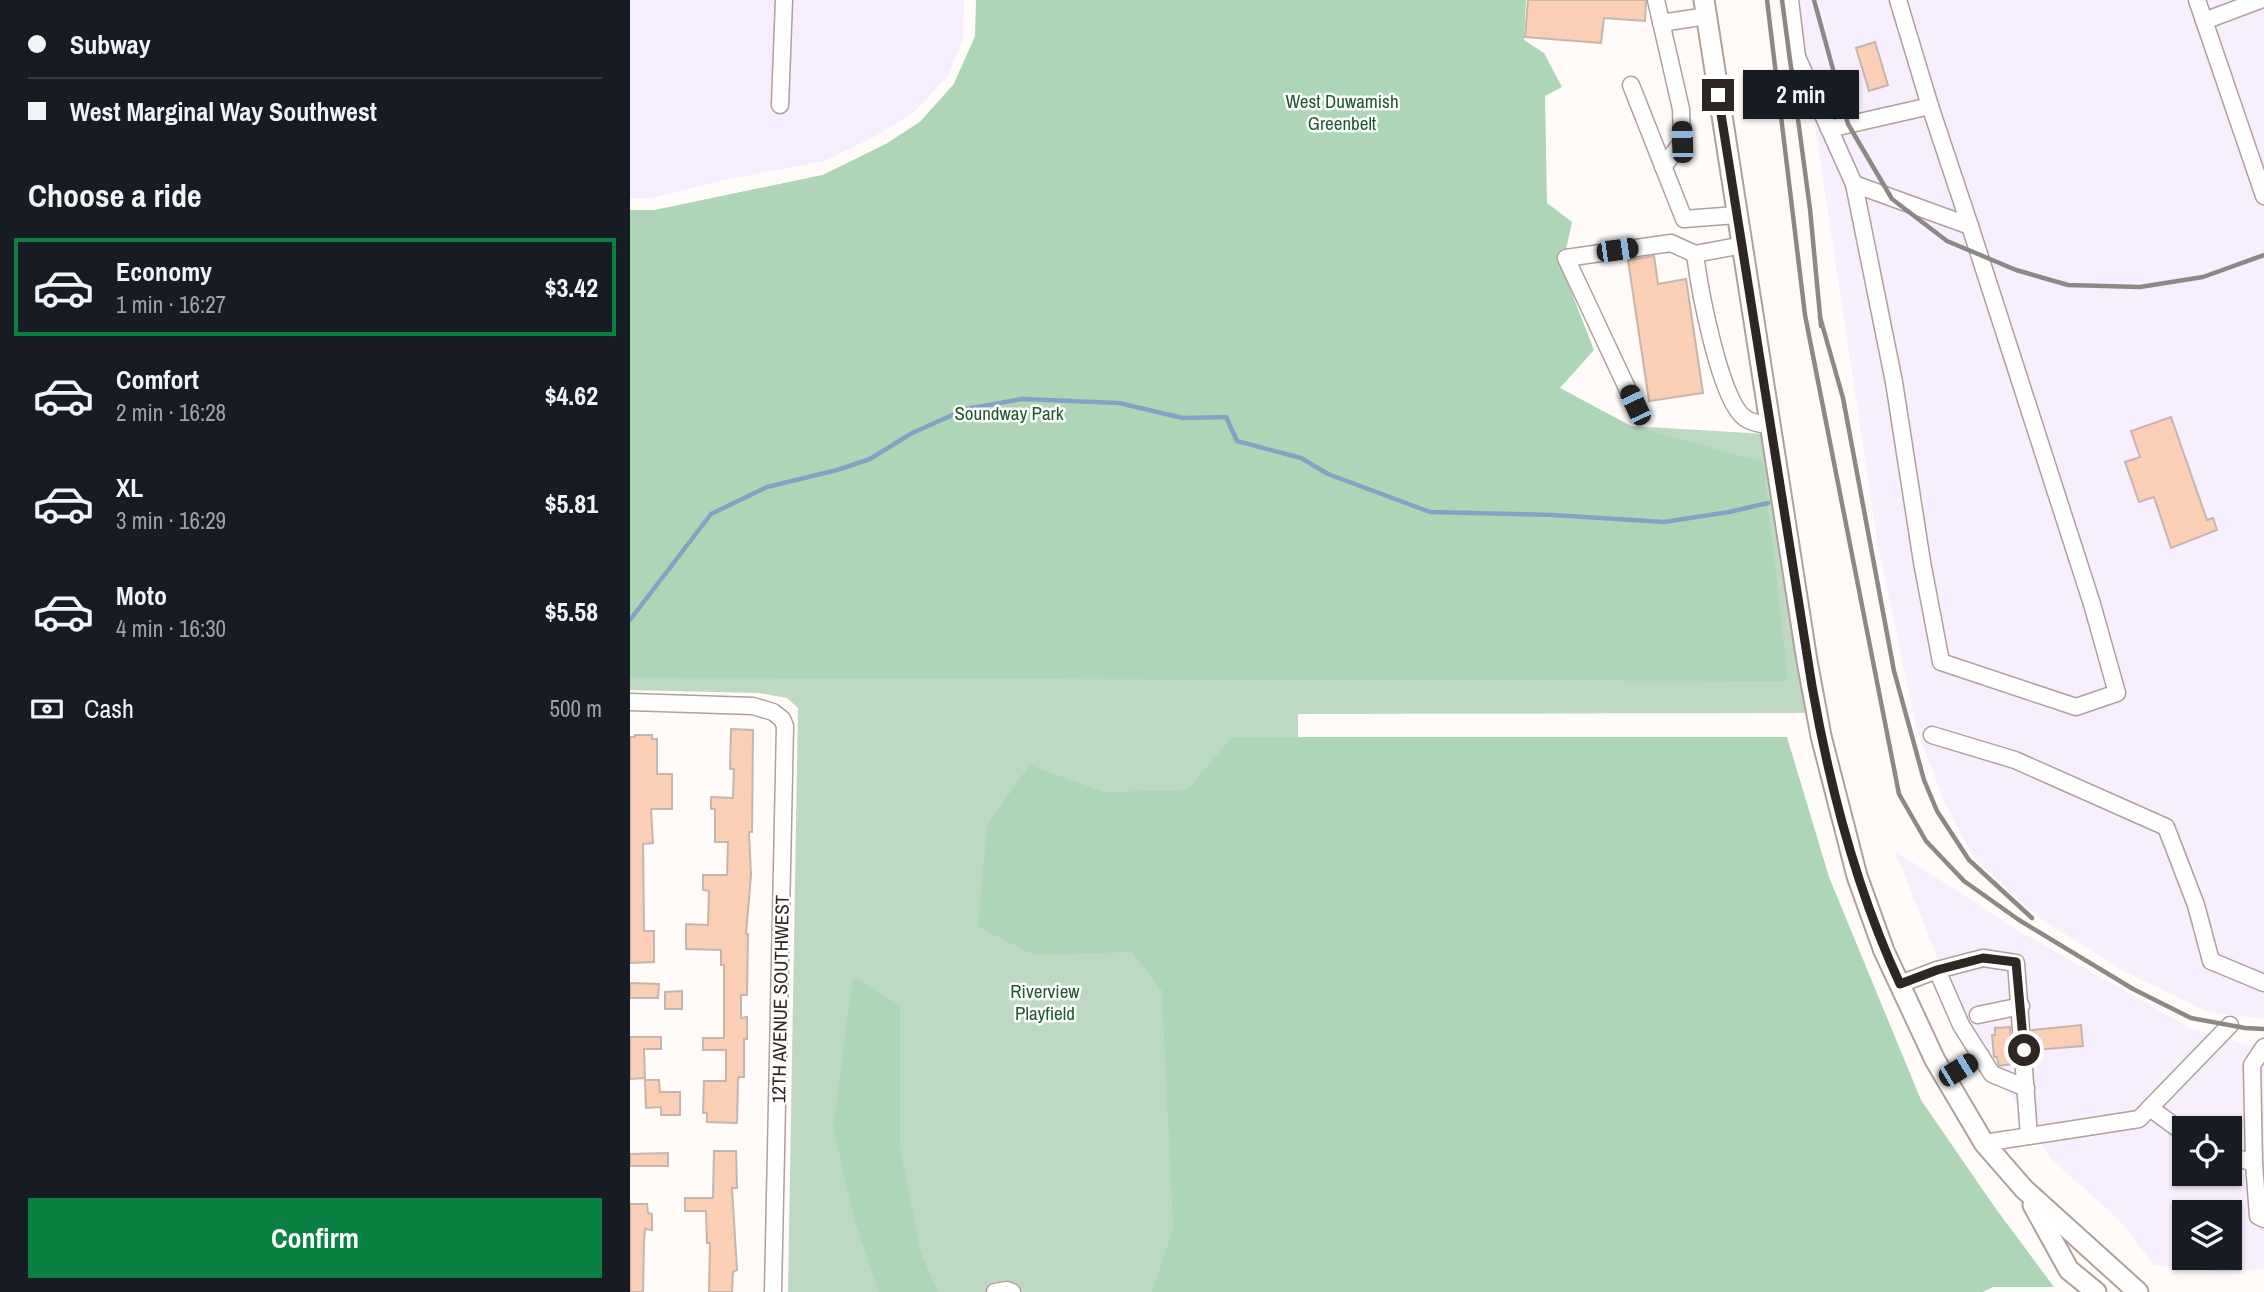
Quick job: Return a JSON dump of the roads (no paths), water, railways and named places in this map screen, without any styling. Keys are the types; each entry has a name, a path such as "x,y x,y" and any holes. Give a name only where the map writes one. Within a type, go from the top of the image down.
{"main road":[{"path":"1705,8 1821,736 1857,876 1884,951 1945,1078 1984,1143 2024,1189 2138,1292"},
{"path":"2024,1189 2069,1270 2096,1292"},
{"path":"2069,1270 2070,1292"}],"street":[{"path":"780,105 784,0"},
{"path":"1656,0 1681,108 1682,142 1663,167"},
{"path":"1790,0 1797,57 1854,184 1894,382 1922,562 1941,662 2076,707 2117,693 2092,604 1898,0"},
{"path":"2196,0 2264,196"},
{"path":"2204,21 2260,0"},
{"path":"1661,23 1705,8"},
{"path":"1631,85 1684,219 1737,215"},
{"path":"1829,129 1930,106"},
{"path":"2248,149 2264,143"},
{"path":"1854,184 1970,226"},
{"path":"1635,405 1566,258 1671,243 1695,254 1742,244"},
{"path":"1695,254 1718,364 1731,399 1744,418 1770,426"},
{"name":"12TH AVENUE SOUTHWEST","path":"630,702 753,706 773,712 782,719 786,736 773,1292"},
{"path":"1933,734 2015,760 2166,827 2196,905 2211,961 2264,983"},
{"path":"1900,984 1937,970 1983,958 2016,962 2029,1136"},
{"path":"1937,970 1961,1025 1992,1074 2026,1088"},
{"path":"1978,1015 2021,1006"},
{"path":"1984,1143 2139,1119 2230,1025"},
{"path":"2264,1047 2252,1065 2258,1216 2264,1219"},
{"path":"1945,1078 1981,1056"},
{"path":"2150,1108 2172,1124"},
{"path":"2242,1160 2254,1163"},
{"path":"995,1292 1012,1292"}],"waterway":[{"path":"630,620 711,514 767,487 870,459 912,433 966,409 1022,399 1119,403 1183,418 1226,417 1237,441 1301,458 1328,474 1430,512 1553,515 1664,522 1768,503"}],"railway":[{"path":"1767,0 1805,315 1899,794 1926,841 1964,881 2019,920 2133,989 2191,1018 2264,1029"},
{"path":"1782,0 1810,209 1821,326"},
{"path":"1814,0 1848,124 1892,199 1947,241 2016,270 2068,285 2140,287 2203,277 2264,255"},
{"path":"1820,317 1843,398 1894,671 1924,780 1937,811 1969,860 2032,918"}],"park label":[{"name":"West Duwamish Greenbelt","path":"1342,112"},
{"name":"Soundway Park","path":"1009,413"},
{"name":"Riverview Playfield","path":"1045,1002"}]}
